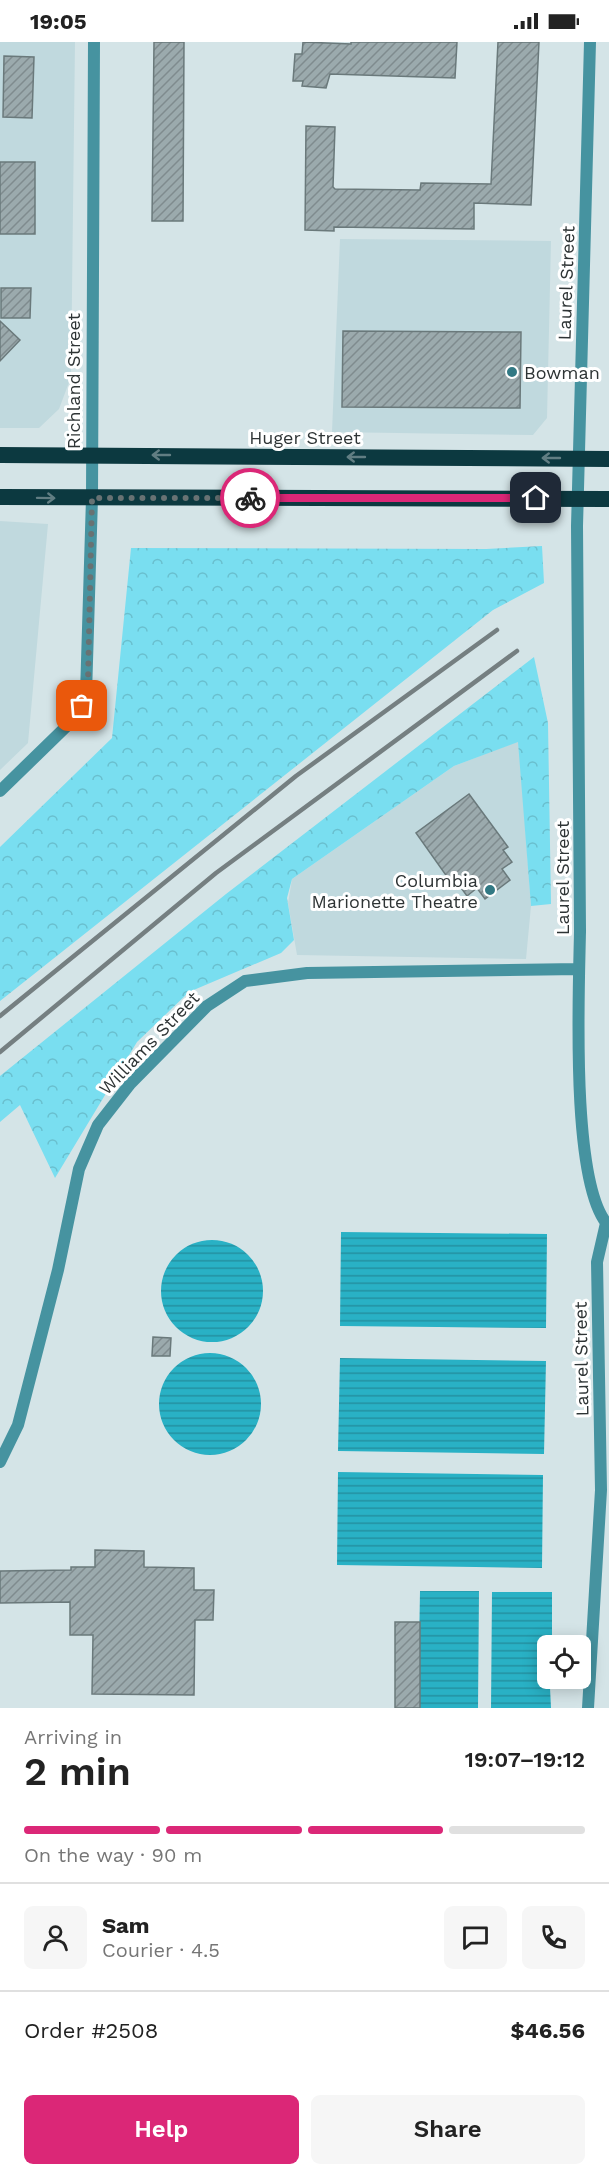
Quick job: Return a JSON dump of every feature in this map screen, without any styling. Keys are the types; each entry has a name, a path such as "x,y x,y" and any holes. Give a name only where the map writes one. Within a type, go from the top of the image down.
{"highway":[{"name":"Huger Street","path":"0,455 609,459"},
{"path":"0,497 609,499"}],"street":[{"name":"Richland Street","path":"0,791 75,718 88,682 92,498 94,42"},
{"name":"Laurel Street","path":"588,1708 601,1490 597,1262 607,1224 592,1191 586,1162 580,1078 578,499 590,42"},
{"name":"Williams Street","path":"0,1462 18,1425 58,1270 79,1169 98,1125 130,1084 207,1006 245,981 307,973 579,969"}],"shaded area":[{"path":"0,42 75,42 71,377 59,409 39,428 0,428"},
{"path":"340,239 551,241 547,418 533,435 332,432"},
{"path":"0,521 48,524 28,743 0,770"},
{"path":"519,741 531,906 526,959 297,955 288,903 292,879 454,766"},
{"path":"341,1232 547,1234 546,1328 340,1326"},
{"path":"212,1240 232,1244 248,1255 259,1271 263,1291 259,1311 248,1327 232,1338 212,1342 192,1338 176,1327 165,1311 161,1291 165,1271 176,1255 192,1244"},
{"path":"210,1353 230,1357 246,1368 257,1384 261,1404 257,1424 246,1440 230,1451 210,1455 190,1451 174,1440 163,1424 159,1404 163,1384 174,1368 190,1357"},
{"path":"340,1358 546,1361 544,1454 338,1451"},
{"path":"338,1472 543,1475 542,1568 337,1565"},
{"path":"420,1591 479,1591 478,1708 418,1708"},
{"path":"492,1592 552,1592 552,1635 537,1635 537,1689 550,1689 551,1708 491,1708"}],"green space":[{"path":"542,546 544,583 493,610 0,1001 0,847 112,738 131,548 486,549"},
{"path":"534,657 548,723 551,904 531,906 518,742 454,766 292,879 287,898 294,940 281,953 189,992 137,1042 55,1178 20,1105 0,1122 0,1076 226,894"}],"building":[{"path":"154,42 184,42 183,221 152,221"},
{"path":"303,42 351,44 351,42 457,42 455,78 330,74 326,88 302,86 303,81 293,81 295,54 302,54"},
{"path":"498,42 539,42 531,205 474,203 474,229 334,227 334,231 305,230 306,126 335,127 333,187 335,189 420,190 421,183 491,184"},
{"path":"4,56 34,57 32,118 3,117"},
{"path":"0,162 35,162 35,234 0,234"},
{"path":"1,288 31,288 30,318 1,318"},
{"path":"0,321 20,340 0,361"},
{"path":"343,331 521,332 520,408 342,407"},
{"path":"469,794 508,847 503,850 512,862 502,869 510,880 485,899 477,888 467,896 459,885 455,888 416,833"},
{"path":"153,1337 171,1338 170,1356 152,1356"},
{"path":"95,1550 144,1551 144,1567 194,1568 194,1590 214,1590 213,1620 195,1620 194,1695 92,1694 93,1635 70,1635 70,1602 0,1603 0,1571 71,1570 71,1567 95,1567"},
{"path":"395,1622 420,1622 420,1708 395,1708"}],"railway":[{"path":"0,1016 296,776 497,630"},
{"path":"0,1052 216,873 517,651"}],"way so far":[{"path":"82,706 88,682 92,498 250,498"}],"place":[{"name":"Bowman","path":"512,372"},
{"name":"Columbia Marionette Theatre","path":"490,890"}],"route":[{"path":"250,498 536,498"}]}
